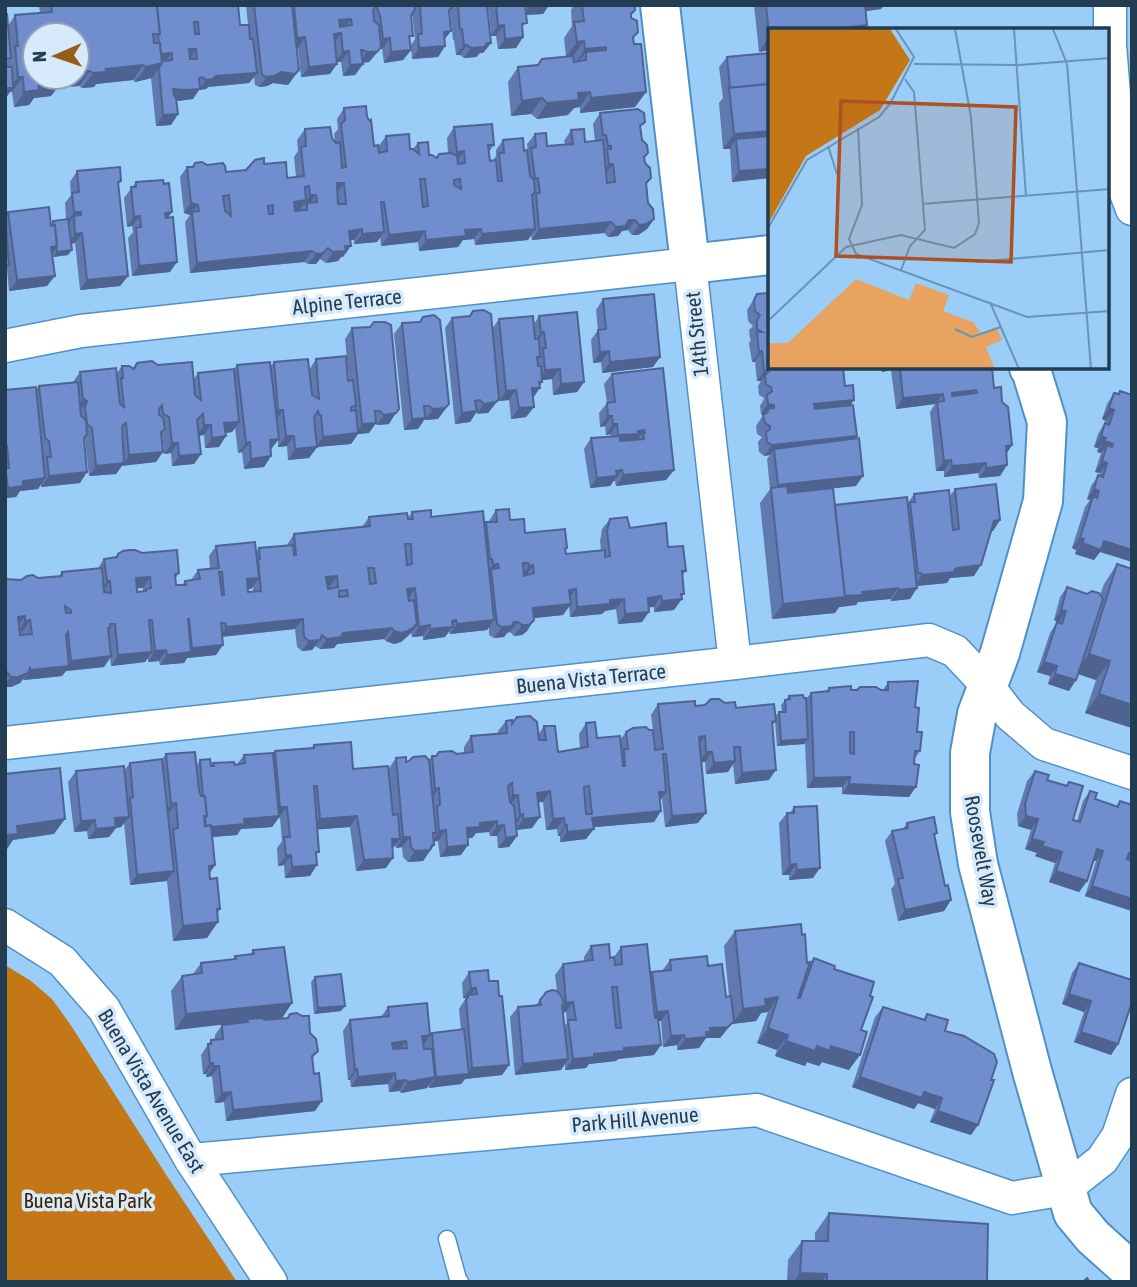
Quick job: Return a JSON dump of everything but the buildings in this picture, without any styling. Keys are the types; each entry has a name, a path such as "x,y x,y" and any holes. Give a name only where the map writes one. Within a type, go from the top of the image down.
{"street":[{"name":"14th Street","path":"660,5 735,663"},
{"path":"1110,5 1110,46 1121,180 1132,209"},
{"path":"690,264 768,255"},
{"name":"Alpine Terrace","path":"5,346 81,331 690,264"},
{"name":"Roosevelt Way","path":"1029,369 1047,422 1043,501 1000,653 976,713 970,753 970,812 978,864 1032,1072 1073,1213 1093,1237 1132,1272"},
{"name":"Buena Vista Terrace","path":"5,743 929,640 955,651 987,685 1010,715 1044,744 1132,773"},
{"name":"Buena Vista Avenue East","path":"5,925 62,961 104,1009 191,1160 271,1282"},
{"path":"1065,1189 1102,1160 1118,1136 1132,1094"},
{"name":"Park Hill Avenue","path":"191,1160 757,1110 1012,1198 1065,1189"}],"lane":[{"path":"447,1240 460,1282"}],"green space":[{"name":"Buena Vista Park","path":"5,965 31,981 52,999 237,1282 5,1282"}]}
